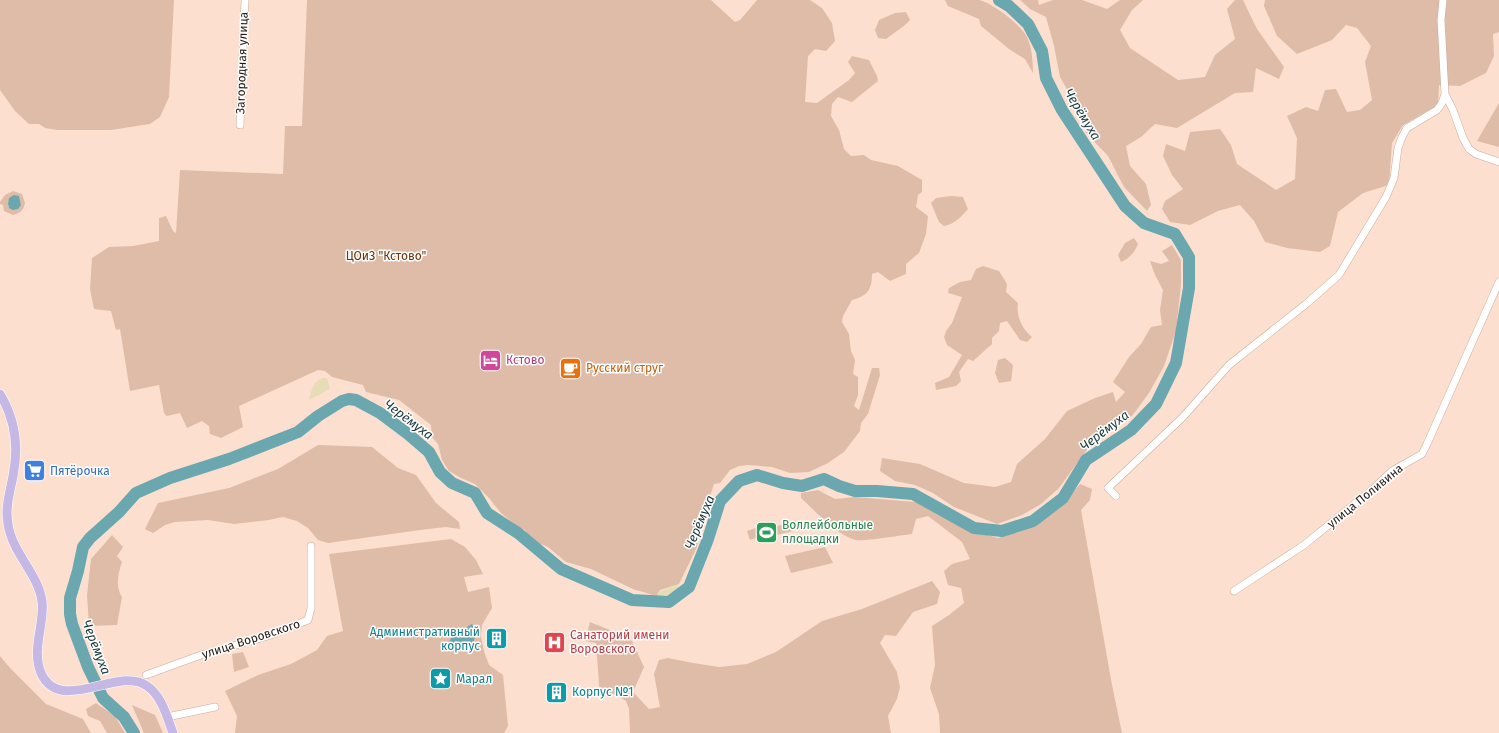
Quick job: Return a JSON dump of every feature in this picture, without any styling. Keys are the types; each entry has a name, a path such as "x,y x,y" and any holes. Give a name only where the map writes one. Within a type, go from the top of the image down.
{"main road":[{"path":"0,394 11,418 16,446 15,466 8,503 3,518 15,547 36,582 40,592 42,608 38,662 41,673 48,682 58,689 70,691 122,682 136,681 146,685 159,699 173,733"}],"street":[{"name":"Загородная улица","path":"240,125 245,0"},
{"path":"1116,496 1108,488 1183,417 1229,365 1306,304 1338,275 1386,197 1394,178 1398,148 1407,128 1437,110 1442,103 1445,94 1441,20 1443,0"},
{"path":"1445,94 1469,149 1476,154 1499,162"},
{"name":"улица Поливина","path":"1234,591 1304,545 1373,489 1392,471 1422,454 1499,282"},
{"name":"улица Воровского","path":"146,675 201,655 268,636 308,620 311,608 312,546"},
{"path":"167,717 215,707"}],"green space":[{"path":"0,0 174,0 169,97 160,117 150,124 111,130 57,130 45,128 39,124 29,124 15,111 0,90"},
{"name":"ЦОиЗ \"Кстово\"","path":"307,0 711,0 735,22 740,20 757,0 810,0 822,8 832,23 835,41 826,51 815,49 808,56 805,102 817,103 849,80 855,73 848,62 852,56 869,60 878,81 852,102 838,97 832,104 831,116 839,130 844,149 851,156 864,155 871,160 898,166 922,180 922,192 918,195 916,207 928,216 926,234 919,253 906,264 906,274 890,281 878,272 872,274 872,280 868,292 852,300 843,316 842,322 849,334 851,351 855,360 853,374 858,377 858,395 854,406 859,410 872,368 879,368 880,375 868,414 861,423 860,431 844,452 828,463 809,472 790,473 772,467 748,465 739,466 730,470 720,483 714,484 709,499 708,509 701,522 697,547 679,584 660,590 657,596 635,590 591,569 566,562 548,547 531,540 525,530 518,527 501,513 475,484 449,471 442,460 438,444 432,437 431,425 399,400 366,392 363,385 332,377 325,371 318,370 239,406 243,427 221,438 210,434 209,426 202,421 187,428 180,413 167,416 164,413 159,385 130,391 120,329 116,330 111,311 94,309 90,289 92,258 109,247 133,246 159,241 159,218 166,216 173,231 176,233 180,170 283,174 285,126 302,126"},
{"path":"945,0 979,0 992,5 1013,21 1024,32 1029,41 1032,55 1033,73 1025,59 1009,49 981,26 979,19 948,6"},
{"path":"1020,0 1038,0 1039,5 1053,0 1082,0 1107,9 1120,0 1143,0 1132,10 1120,30 1130,48 1178,80 1205,77 1215,55 1235,39 1227,9 1235,0 1243,0 1257,29 1284,67 1279,79 1256,68 1253,92 1235,93 1177,128 1155,124 1141,137 1126,146 1130,166 1146,184 1151,205 1147,211 1124,187 1108,156 1086,133 1077,107 1060,77 1054,46 1046,17 1030,9"},
{"path":"1265,0 1499,0 1499,32 1493,34 1494,56 1486,73 1460,86 1439,85 1438,105 1403,125 1392,143 1389,185 1363,193 1338,212 1330,246 1320,252 1287,248 1265,242 1254,221 1240,205 1218,211 1190,225 1170,222 1162,209 1165,201 1183,189 1172,175 1163,156 1166,144 1185,151 1190,132 1220,129 1231,145 1237,164 1276,190 1295,179 1297,138 1287,116 1306,107 1318,111 1325,90 1336,89 1347,112 1360,110 1372,100 1365,62 1371,46 1357,28 1346,25 1332,40 1297,54 1277,36 1264,6"},
{"path":"906,12 910,20 905,25 886,39 878,38 875,30 879,20 895,13"},
{"path":"1499,103 1499,147 1477,141"},
{"path":"13,191 22,194 25,203 24,208 13,215 4,211 3,205 0,204 0,202 5,195","holes":["19,196 21,205 8,207 9,199"]},
{"path":"951,196 963,197 968,209 955,222 944,226 939,222 931,203 936,198"},
{"path":"1134,238 1138,244 1133,253 1121,262 1118,255 1125,243"},
{"path":"1172,245 1181,260 1181,285 1176,331 1164,366 1149,393 1132,416 1107,433 1086,451 1059,488 1041,504 1022,515 997,524 954,507 933,493 915,485 895,481 880,471 882,458 920,464 964,483 995,487 1011,482 1017,464 1045,439 1067,411 1095,398 1113,392 1116,402 1125,392 1113,382 1129,357 1141,344 1151,327 1162,325 1160,310 1163,290 1150,261 1161,264 1169,261 1162,251"},
{"path":"983,266 999,271 1007,284 1006,292 1018,303 1020,322 1032,337 1027,342 1020,340 1007,321 1000,323 999,331 992,338 992,344 973,361 968,359 959,372 961,381 956,386 936,390 935,383 949,377 962,355 947,345 944,337 946,331 952,323 962,297 948,293 949,288 960,282 971,280 976,269"},
{"path":"1005,358 1013,365 1011,381 999,383 995,373 998,360"},
{"path":"318,445 372,447 398,468 416,475 436,503 459,522 460,529 446,527 328,543 318,540 308,528 297,521 283,517 234,524 208,520 175,522 165,525 153,533 145,529 158,503 229,488 278,469"},
{"path":"1080,484 1092,489 1090,500 1081,510 1122,733 940,733 939,714 930,688 935,665 932,626 964,603 961,588 948,585 944,571 952,564 970,559 962,542 928,516 916,519 912,534 860,540 849,538 834,528 801,498 801,493 818,490 835,499 856,497 915,502 928,506 969,530 998,538 1018,532 1032,522 1051,512 1069,497"},
{"name":"Воллейбольные площадки","path":"791,523 793,531 776,535 767,534 750,540 747,531 765,525 773,527"},
{"path":"112,535 123,547 117,556 122,562 118,575 118,589 122,597 117,625 89,626 87,595 91,559"},
{"path":"451,539 465,547 476,560 483,574 464,577 468,592 489,587 492,608 482,625 481,637 489,665 503,675 508,726 504,733 235,733 237,716 225,691 258,675 291,664 317,650 327,636 343,631 329,554"},
{"path":"825,547 833,563 791,573 785,556"},
{"path":"932,581 940,592 937,604 913,612 896,636 885,635 880,643 897,672 900,687 897,699 888,716 891,733 630,733 629,709 626,701 615,694 600,697 596,643 585,641 590,622 632,641 644,667 633,692 649,709 660,707 654,674 659,660 668,658 719,667 747,664 776,652 822,621 862,609"},
{"path":"243,652 249,667 234,672 232,654"},
{"path":"0,656 46,704 83,719 91,733 0,733"},
{"path":"96,703 115,716 125,733 107,733 100,721 88,716 86,709"},
{"path":"132,705 155,715 163,733 144,733"}],"sand":[{"path":"327,378 330,389 309,400 315,384 319,379"},
{"path":"679,584 678,588 674,592 667,595 657,596 658,592"}],"water":[{"path":"14,195 19,196 21,205 18,209 13,210 9,208 8,204 9,198"},
{"path":"472,624 476,634 473,643 460,649 447,647 452,636"}],"waterway":[{"name":"Черёмуха","path":"134,733 124,717 103,698 88,667 72,624 70,614 70,598 83,547 90,538 119,512 136,493 170,478 229,459 298,432 318,416 342,401 349,399 356,400 380,413 408,434 429,452 440,472 452,483 475,493 487,513 518,533 561,569 632,600 669,602 689,587 708,539 720,501 739,481 757,475 783,483 802,486 824,479 855,491 913,494 974,528 1002,531 1033,521 1063,498 1086,460 1131,430 1156,404 1176,363 1189,288 1189,257 1175,234 1144,223 1125,206 1062,110 1046,78 1042,51 1028,24 1009,6 999,0"}],"place":[{"name":"Кстово","path":"491,360"},
{"name":"Русский струг","path":"570,368"},
{"name":"Пятёрочка","path":"35,471"},
{"name":"Воллейбольные площадки","path":"767,532"},
{"name":"Административный корпус","path":"496,639"},
{"name":"Санаторий имени Воровского","path":"555,642"},
{"name":"Марал","path":"441,679"},
{"name":"Корпус №1","path":"557,692"}]}
